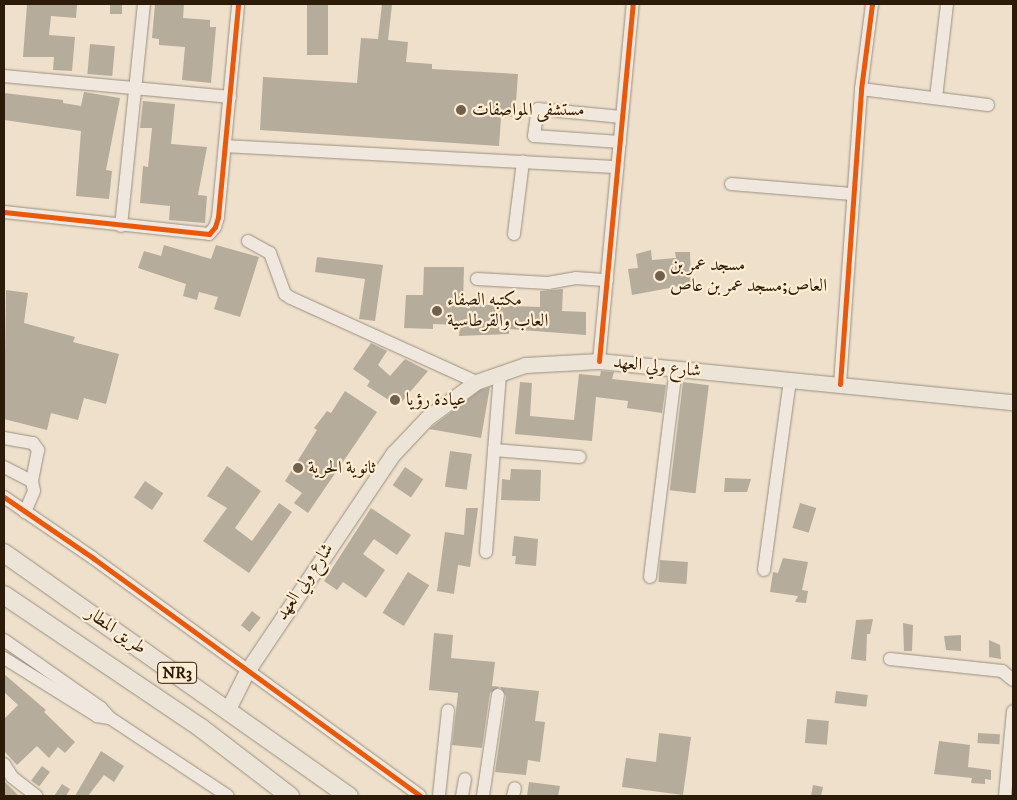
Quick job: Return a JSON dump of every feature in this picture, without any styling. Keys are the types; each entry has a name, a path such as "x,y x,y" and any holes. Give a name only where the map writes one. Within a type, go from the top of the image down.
{"highway":[{"name":"طريق المطار","path":"4,553 228,708 349,796"},
{"name":"طريق المطار","path":"4,595 201,728 287,795"}],"main road":[{"name":"شارع ولي العهد","path":"228,708 247,671 393,454 427,418 476,382 525,365 599,361 790,382 840,384 1013,402"}],"street":[{"path":"121,226 137,89 144,4"},
{"path":"4,212 209,234 215,227 218,217 238,4"},
{"path":"599,361 633,4"},
{"path":"840,384 852,194 861,90 872,4"},
{"path":"936,98 947,4"},
{"path":"4,76 230,97"},
{"path":"861,90 988,105"},
{"path":"620,142 534,136 538,109 622,117"},
{"path":"225,146 617,167"},
{"path":"514,234 523,162"},
{"path":"731,184 852,194"},
{"path":"248,241 270,253 285,294 291,298 476,382"},
{"path":"477,279 548,283 576,278 607,280"},
{"path":"650,577 676,369"},
{"path":"486,552 500,374"},
{"path":"764,570 790,382"},
{"path":"4,438 36,446 38,454 32,481 34,491 26,512"},
{"path":"494,450 580,457"},
{"path":"4,467 32,481"},
{"path":"4,497 420,796"},
{"path":"4,640 100,708 110,718 228,796"},
{"path":"4,658 97,716 110,718"},
{"path":"890,659 1002,671 1013,680"},
{"path":"483,796 498,695"},
{"path":"439,796 448,710"},
{"path":"1005,796 1013,712"},
{"path":"4,764 12,776 36,796"},
{"path":"462,796 465,779"}],"building":[{"path":"27,4 77,4 76,18 51,16 49,35 75,37 72,71 53,70 54,57 23,57"},
{"path":"110,4 122,4 122,14 110,14"},
{"path":"155,4 184,4 183,18 210,20 210,27 216,27 211,83 182,80 185,47 159,45 159,39 152,38"},
{"path":"307,4 328,4 328,55 307,55"},
{"path":"382,4 392,5 388,40 408,42 406,62 432,64 432,69 518,74 515,116 501,118 499,146 260,130 263,77 357,83 361,38 378,39"},
{"path":"90,44 115,46 112,76 87,74"},
{"path":"84,92 120,98 106,170 112,171 109,199 76,196 81,131 4,120 4,93 63,100 63,103 81,106"},
{"path":"143,101 175,104 171,144 207,147 198,195 207,196 205,223 169,220 170,206 140,203 143,166 148,167 152,128 140,128"},
{"path":"164,245 211,259 216,245 259,257 240,317 214,309 218,297 199,292 197,300 183,296 186,284 138,268 144,251 161,256"},
{"name":"مسجد عمر بن العاص;مسجد عمر بن عاص","path":"651,250 652,260 676,258 675,252 690,252 691,284 632,295 628,269 638,268 636,254"},
{"path":"317,257 383,265 375,321 359,319 365,279 315,272"},
{"path":"424,267 464,267 463,304 540,307 540,291 563,289 562,311 586,312 586,335 509,329 509,334 459,336 460,325 433,324 433,329 404,328 406,295 423,295"},
{"path":"6,290 28,293 24,323 75,337 73,342 119,354 106,404 84,398 78,420 51,413 47,430 4,419"},
{"path":"371,343 387,351 378,365 390,376 405,359 428,371 398,406 367,386 370,381 353,369"},
{"path":"601,371 614,372 612,379 666,385 662,413 627,408 628,401 596,397 592,441 515,434 520,382 532,383 530,416 574,420 579,374 600,376"},
{"path":"683,382 709,385 696,493 670,490"},
{"path":"490,387 481,438 429,429 480,390"},
{"path":"345,391 377,412 308,513 294,503 302,493 285,481 317,430 314,428 327,411 331,413"},
{"path":"450,451 472,454 467,490 445,487"},
{"path":"227,466 261,491 235,528 252,541 279,503 292,512 249,573 203,541 227,508 207,496"},
{"path":"405,467 423,479 411,498 393,485"},
{"path":"511,469 541,470 540,501 501,500 502,479 510,480"},
{"path":"725,478 751,479 747,492 724,492"},
{"path":"145,481 163,493 152,510 134,498"},
{"path":"800,503 816,508 809,533 792,528"},
{"path":"371,508 411,535 397,555 374,539 363,554 385,570 366,598 343,582 337,590 324,581"},
{"path":"466,508 478,508 470,567 458,565 454,594 437,591 445,532 464,535"},
{"path":"514,536 538,539 536,566 515,564 516,556 512,556"},
{"path":"783,558 808,562 802,590 808,591 806,603 795,602 798,596 770,592 773,572 778,573"},
{"path":"660,560 688,562 686,584 658,582"},
{"path":"408,572 429,585 404,626 383,613"},
{"path":"252,611 261,618 250,632 241,625"},
{"path":"873,619 870,634 867,634 866,661 851,659 856,620"},
{"path":"903,623 913,625 912,651 904,651"},
{"path":"434,633 453,635 451,658 495,662 492,686 539,691 535,721 545,722 540,762 528,760 526,775 495,772 506,696 500,687 490,693 482,748 452,745 458,693 429,690"},
{"path":"961,635 961,651 946,650 944,636"},
{"path":"989,640 1000,645 1001,659 989,657"},
{"path":"4,674 46,710 44,712 75,742 65,753 58,747 49,758 37,746 17,765 4,751 4,719 18,705 4,692"},
{"path":"836,691 868,695 866,707 835,703"},
{"path":"807,719 829,721 827,745 805,743"},
{"path":"659,733 691,737 683,795 622,787 626,758 656,762"},
{"path":"978,733 1000,734 999,744 977,743"},
{"path":"939,741 970,745 968,767 991,770 991,780 985,779 985,784 971,783 972,778 934,774"},
{"path":"101,751 124,766 114,782 104,775 88,796 75,796"},
{"path":"42,766 50,772 39,786 31,780"},
{"path":"4,781 19,796 4,796"},
{"path":"529,782 560,786 558,796 527,796"},
{"path":"62,784 70,789 66,796 54,796"},
{"path":"813,785 823,787 821,796 811,796"}],"cycle path":[{"path":"4,212 209,234 215,227 218,217 238,4"},
{"path":"599,361 633,4"},
{"path":"840,384 861,89 872,4"},
{"path":"4,497 93,558 420,796"}],"place":[{"name":"مستشفى المواصفات","path":"461,110"},
{"name":"مسجد عمر بن العاص;مسجد عمر بن عاص","path":"660,276"},
{"name":"مكتبه الصفاء العاب والقرطاسية","path":"437,311"},
{"name":"عيادة رؤيا","path":"395,400"},
{"name":"ثانوية الحرية","path":"298,468"}]}
